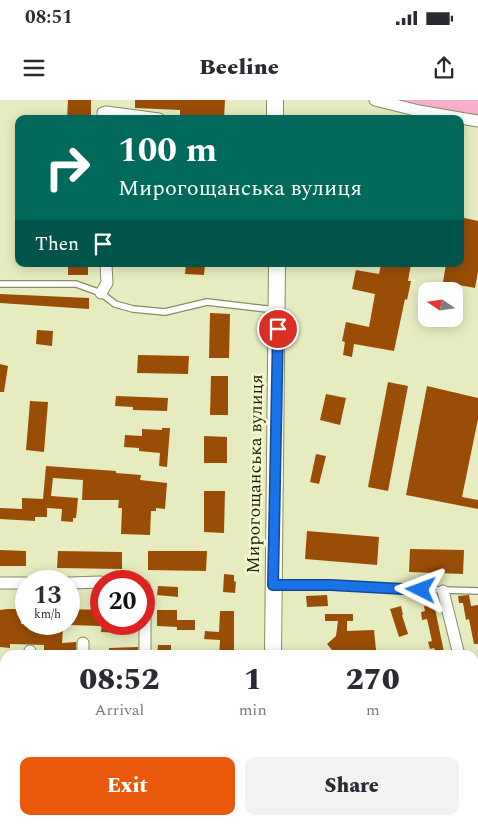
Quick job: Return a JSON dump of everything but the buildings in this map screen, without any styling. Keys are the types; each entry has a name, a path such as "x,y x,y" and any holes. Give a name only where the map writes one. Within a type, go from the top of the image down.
{"main road":[{"path":"276,100 276,115"},
{"name":"Мирогощанська вулиця","path":"272,650 277,267"}],"street":[{"path":"375,100 443,115"},
{"path":"103,115 106,112 129,115"},
{"path":"464,119 478,121"},
{"path":"101,293 106,283 106,267"},
{"path":"0,583 15,583"},
{"path":"443,591 458,650"},
{"path":"145,635 145,650"},
{"path":"83,643 83,650"}],"lane":[{"path":"0,284 76,284 101,293 115,304 133,309 165,312 207,302 278,310"},
{"path":"273,585 331,585 478,591"}],"shaded area":[{"path":"375,100 478,100 478,121 464,118 464,115 449,115"}],"route":[{"path":"278,329 273,585 331,585 421,590"}]}
